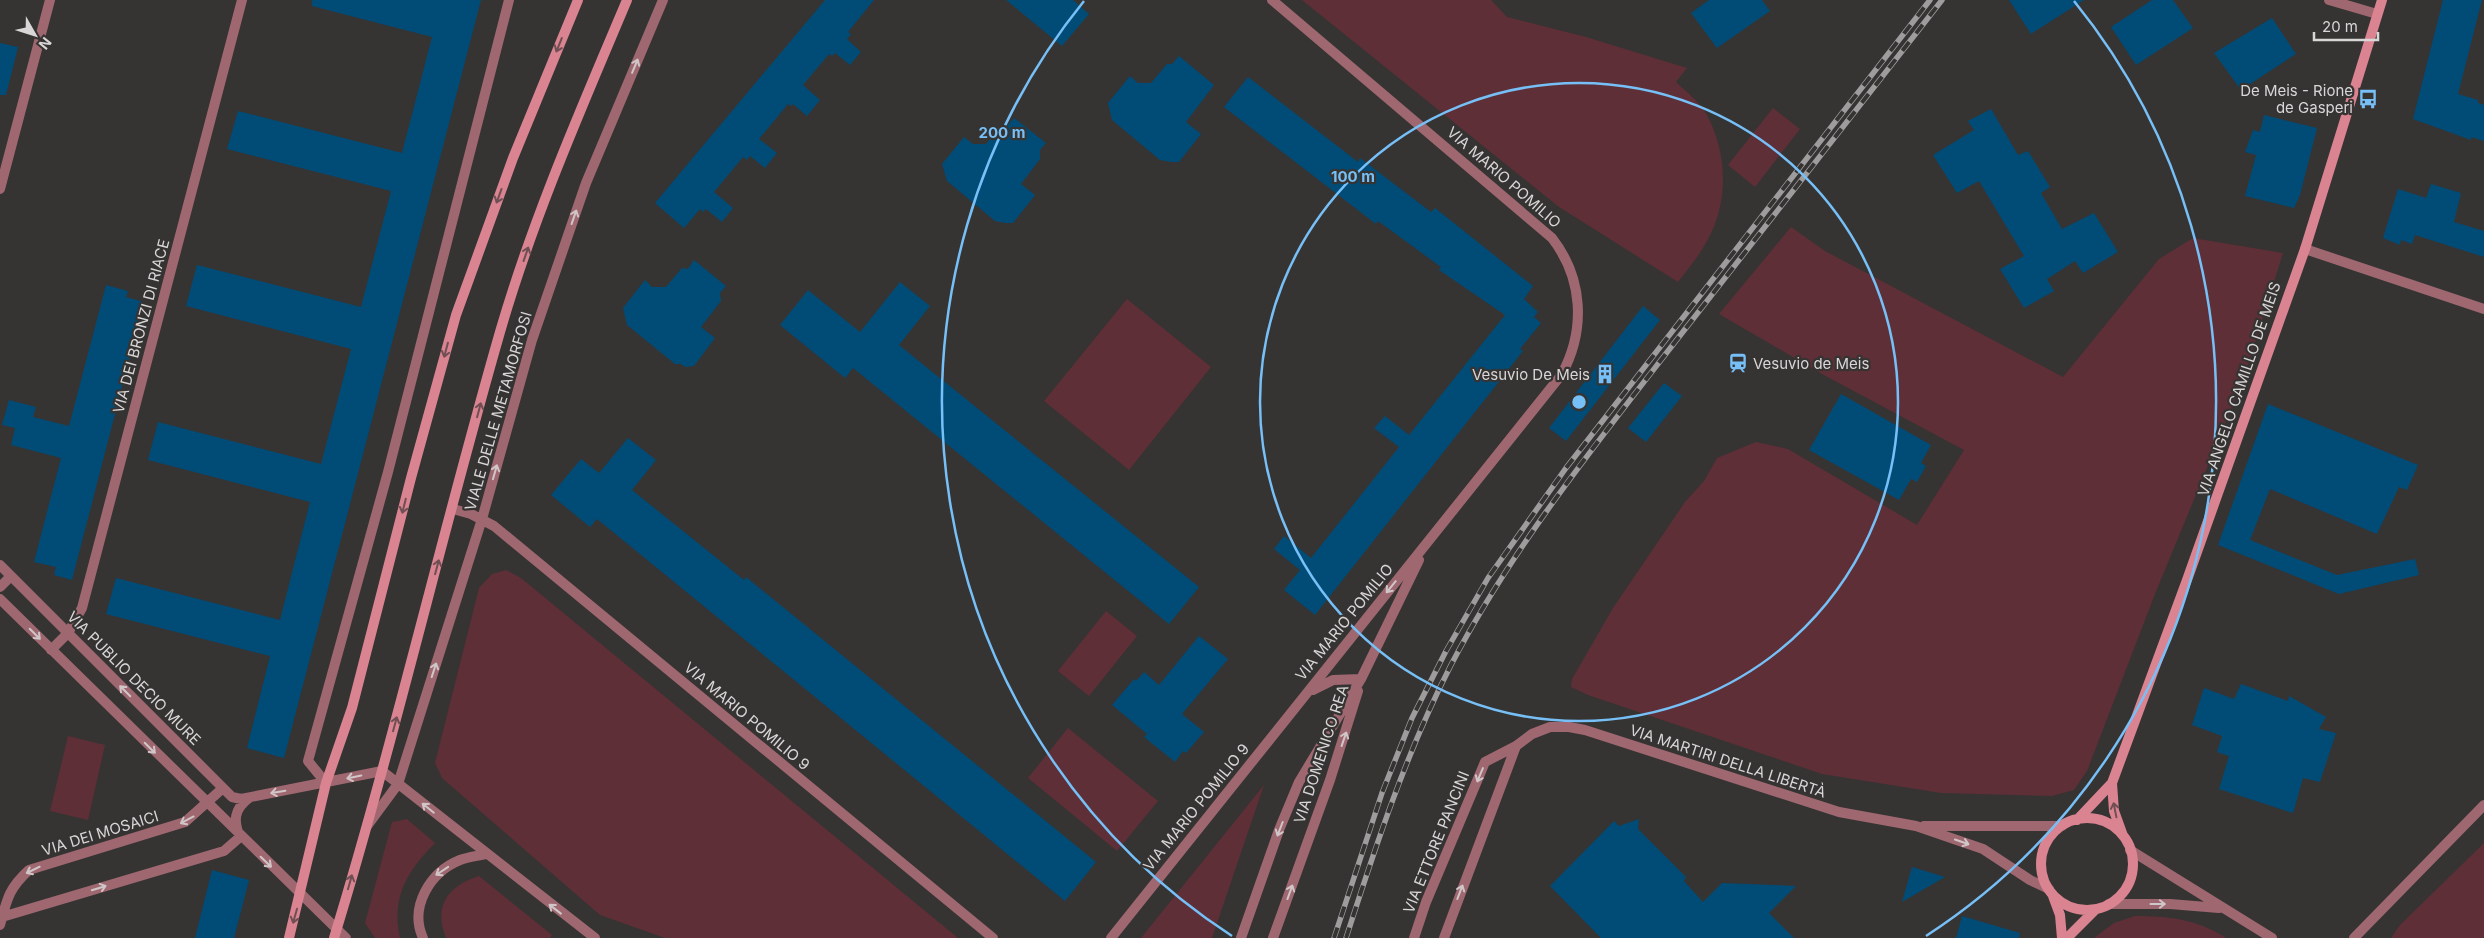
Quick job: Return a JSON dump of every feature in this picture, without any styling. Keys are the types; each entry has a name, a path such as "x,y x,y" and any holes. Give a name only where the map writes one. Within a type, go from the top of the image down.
{"street":[{"path":"0,190 50,0"},
{"name":"VIA DEI BRONZI DI RIACE","path":"51,650 68,633 82,608 242,0"},
{"path":"326,783 308,761 388,472 509,0"},
{"path":"288,938 300,896 326,783 352,708 411,478 456,315 514,158 578,0"},
{"name":"VIALE DELLE METAMORFOSI","path":"335,933 382,771 500,330 554,171 627,0"},
{"name":"VIALE DELLE METAMORFOSI","path":"365,829 398,784 482,519 532,340 586,183 663,0"},
{"name":"VIA MARIO POMILIO","path":"1272,0 1538,224 1561,250 1575,283 1579,322 1576,342 1562,374 1305,696"},
{"path":"2328,0 2377,14"},
{"name":"VIA ANGELO CAMILLO DE MEIS","path":"2077,820 2112,783 2188,580 2305,249 2382,0"},
{"path":"2305,249 2484,309"},
{"path":"452,509 482,519"},
{"name":"VIA MARIO POMILIO 9","path":"482,519 494,526 993,938"},
{"name":"VIA MARIO POMILIO","path":"1305,696 1322,684 1333,680 1361,679 1409,579 1444,522"},
{"name":"VIA PUBLIO DECIO MURE","path":"0,565 232,797 241,799 382,771"},
{"path":"0,586 11,576"},
{"path":"0,600 300,896 335,933 346,938"},
{"name":"VIA DOMENICO REA","path":"1241,938 1279,830 1299,782 1361,679"},
{"name":"VIA DOMENICO REA","path":"1273,938 1348,726 1361,679"},
{"name":"VIA MARIO POMILIO 9","path":"1111,938 1305,696"},
{"name":"VIA MARTIRI DELLA LIBERTÀ","path":"1532,734 1550,727 1569,727 1586,730 1839,812 1916,826 1982,849 2051,892"},
{"name":"VIA ETTORE PANCINI","path":"1414,938 1426,902 1485,762 1516,746 1532,734"},
{"path":"1444,938 1516,746"},
{"path":"382,771 595,938"},
{"name":"VIA ANGELO CAMILLO DE MEIS","path":"2067,938 2095,910 2109,904 2121,895 2130,882 2133,866 2130,850 2114,810 2112,783"},
{"name":"VIA DEI MOSAICI","path":"1,921 14,884 30,870 185,822 223,788"},
{"path":"240,837 235,826 235,817 243,803 252,796"},
{"path":"2354,938 2484,805"},
{"name":"VIA ANGELO CAMILLO DE MEIS","path":"2062,938 2060,915 2042,876 2042,857 2048,840 2062,826 2077,820 2102,821 2123,836"},
{"name":"VIA MARTIRI DELLA LIBERTÀ","path":"1916,826 2062,826"},
{"name":"VIA DEI MOSAICI","path":"1,921 224,851 240,837"},
{"path":"2130,850 2272,938"},
{"path":"423,938 418,928 422,897 435,875 460,860 486,854"},
{"name":"VIA ANGELO CAMILLO DE MEIS","path":"2051,892 2063,904 2075,909 2095,910"},
{"path":"2109,904 2170,904 2223,908"}],"shaded area":[{"path":"1302,0 1491,0 1507,17 1586,37 1687,68 1676,82 1703,108 1720,149 1722,165 1723,181 1719,212 1704,247 1678,282 1559,207"},
{"path":"1773,108 1800,129 1755,187 1728,165"},
{"path":"1791,227 1825,251 2063,377 2159,259 2193,238 2283,253 2244,378 2155,594 2087,771 2074,790 2052,796 1941,793 1822,774 1588,695 1571,687 1572,679 1613,608 1685,502 1704,481 1717,458 1756,442 1788,449 1917,525 1964,450 1822,374 1719,314"},
{"path":"1127,299 1211,367 1129,470 1044,401"},
{"path":"506,570 521,578 958,938 665,938 600,915 442,778 435,763 479,588 492,574"},
{"path":"1106,611 1137,636 1089,696 1058,671"},
{"path":"1068,728 1158,801 1117,851 1028,778"},
{"path":"68,736 105,745 88,820 50,811"},
{"path":"1264,785 1212,938 1141,938"},
{"path":"407,819 435,843 416,864 404,886 398,910 400,938 375,938 365,923 392,822"},
{"path":"2484,843 2484,938 2391,938 2400,925"},
{"path":"479,876 552,935 550,938 446,938 441,916 446,899 459,885"},
{"path":"2135,916 2182,920 2204,927 2226,938 2094,938 2114,923"}],"building":[{"path":"312,0 481,0 284,758 247,748 270,656 106,614 116,578 280,620 310,502 148,460 158,422 321,464 351,349 186,306 197,265 361,307 391,191 227,149 238,111 402,153 432,37 312,6"},
{"path":"825,0 874,0 848,32 851,34 847,39 861,52 850,65 835,53 832,56 829,54 803,85 820,100 807,116 793,104 791,106 788,104 759,139 777,153 765,168 750,156 747,160 743,157 714,192 733,208 722,222 706,209 703,212 700,209 684,228 655,203"},
{"path":"1006,0 1073,0 1089,14 1062,46"},
{"path":"1709,0 1762,0 1770,11 1717,48 1691,13"},
{"path":"2009,0 2084,0 2031,34"},
{"path":"2152,0 2173,0 2193,28 2136,65 2111,27"},
{"path":"2443,0 2482,0 2458,94 2478,100 2478,103 2484,105 2484,141 2471,137 2471,140 2413,119"},
{"path":"2272,18 2296,54 2241,90 2214,53"},
{"path":"0,43 18,47 6,95 0,95"},
{"path":"1179,56 1214,85 1186,122 1201,134 1179,162 1171,162 1160,160 1112,120 1108,103 1130,76 1138,83 1151,83 1167,64 1172,64"},
{"path":"1248,77 1358,162 1360,158 1431,212 1435,208 1533,286 1524,299 1538,312 1534,317 1541,323 1520,349 1523,351 1315,615 1284,590 1300,570 1274,549 1284,536 1311,558 1399,447 1374,428 1385,416 1409,435 1505,315 1439,270 1441,267 1378,221 1376,224 1224,107"},
{"path":"1991,109 2018,155 2028,151 2050,187 2041,193 2062,229 2094,213 2118,252 2083,273 2075,261 2047,279 2054,291 2024,308 2000,269 2024,256 1979,181 1957,193 1933,155 1974,130 1968,121"},
{"path":"2264,115 2317,128 2300,195 2294,208 2245,196 2256,155 2245,152 2253,130 2260,132"},
{"path":"1014,118 1046,143 1040,150 1040,159 1021,184 1035,195 1013,223 1005,223 995,221 947,181 942,164 964,137 973,144 986,144 1002,125 1007,126"},
{"path":"2431,184 2461,193 2454,222 2484,231 2484,257 2415,235 2412,244 2401,240 2400,245 2383,238 2398,189 2426,198"},
{"path":"694,260 726,286 720,293 721,301 701,327 715,338 694,366 685,367 681,364 675,364 627,325 623,308 645,280 652,287 666,287 682,268 688,269"},
{"path":"900,282 930,306 899,345 1199,587 1169,624 853,368 845,378 780,325 808,290 860,332"},
{"path":"106,285 128,291 126,297 144,302 72,580 54,575 56,567 34,562 61,458 11,445 15,428 2,425 9,400 36,407 33,417 69,426"},
{"name":"Vesuvio De Meis","path":"1643,306 1660,320 1566,441 1549,428"},
{"path":"1664,383 1682,396 1646,442 1628,428"},
{"path":"1841,394 1931,445 1921,463 1926,466 1917,482 1911,479 1899,500 1809,450"},
{"path":"2268,404 2418,465 2407,490 2399,487 2377,534 2270,489 2250,540 2337,575 2415,559 2419,575 2339,594 2218,545"},
{"path":"628,438 656,460 632,490 744,580 746,577 1096,862 1065,901 597,519 590,527 551,495 581,459 599,473"},
{"path":"1199,636 1228,659 1182,714 1204,732 1186,753 1183,751 1175,762 1144,737 1147,734 1112,705 1134,679 1136,681 1144,672 1159,685"},
{"path":"2241,684 2288,701 2289,696 2326,717 2319,729 2336,733 2320,782 2303,778 2293,813 2219,789 2229,756 2217,752 2222,736 2192,725 2204,688 2234,699"},
{"path":"1639,819 1638,829 1686,877 1684,881 1703,902 1722,883 1796,886 1769,913 1794,938 1601,938 1550,886 1614,821 1619,826"},
{"path":"1912,867 1945,877 1902,902"},
{"path":"212,870 249,880 234,938 195,938"},
{"path":"1962,916 2020,933 2019,938 1956,938"}],"railway":[{"path":"1334,938 1382,793 1412,718 1446,651 1488,578 1566,468 1930,0"},
{"path":"1346,938 1381,834 1420,732 1451,665 1500,580 1556,498 1615,419 1942,0"}],"place":[{"name":"De Meis - Rione de Gasperi","path":"2368,99"},
{"name":"Vesuvio de Meis","path":"1738,363"},
{"name":"Vesuvio De Meis","path":"1605,374"}]}
